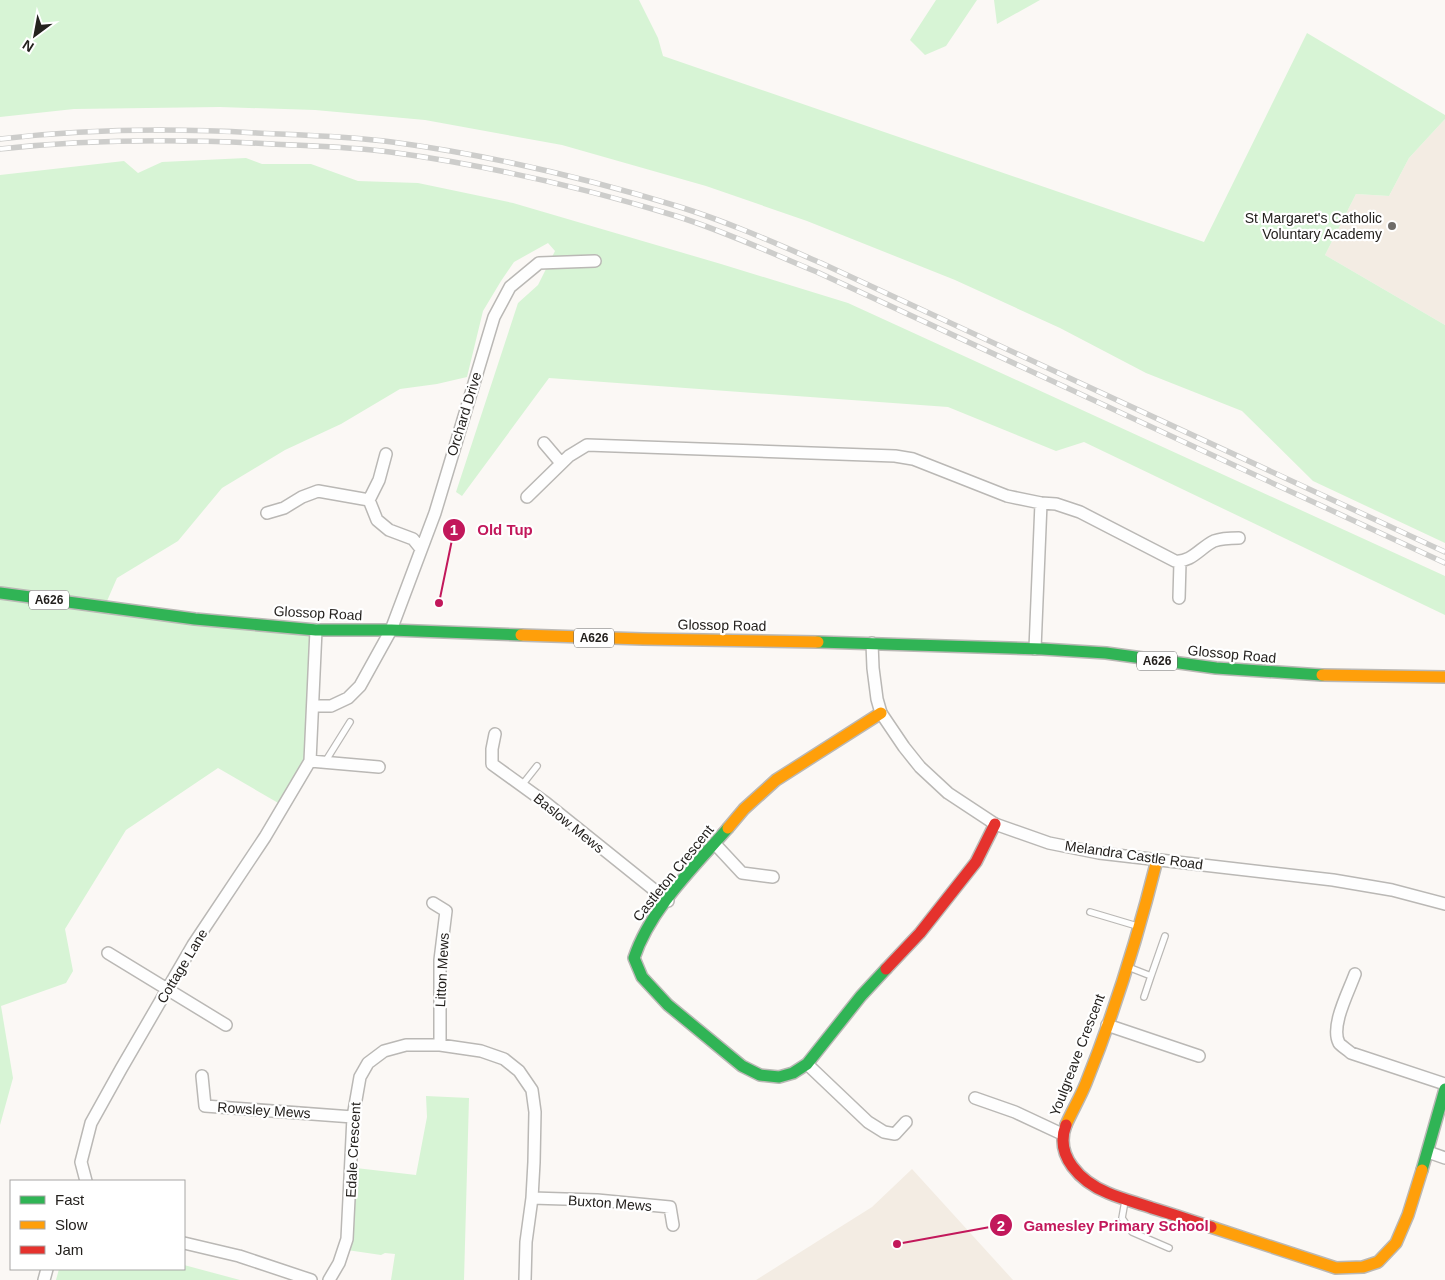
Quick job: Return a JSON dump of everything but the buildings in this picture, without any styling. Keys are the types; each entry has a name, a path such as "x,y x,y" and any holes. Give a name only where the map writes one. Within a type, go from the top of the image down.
{"street":[{"name":"Orchard Drive","path":"391,630 435,513 494,317 510,287 539,263 595,261"},
{"path":"544,443 561,463"},
{"path":"527,497 568,456 586,445 896,456 913,459 1007,496 1056,504 1080,512 1170,559 1180,562 1186,561 1220,539 1239,538"},
{"path":"368,500 380,480 386,454"},
{"path":"267,513 284,508 302,497 318,491 368,500"},
{"path":"368,500 377,520 389,530 412,539 421,549"},
{"path":"1035,649 1041,503"},
{"path":"1179,598 1180,562"},
{"name":"Glossop Road","path":"0,593 195,619 316,630 391,630 643,639 1035,649 1106,653 1207,667 1289,674 1445,677"},
{"name":"Cottage Lane","path":"86,1180 81,1162 91,1124 193,946 265,837 310,761 316,630"},
{"path":"314,706 331,706 348,698 360,686 391,630"},
{"name":"Melandra Castle Road","path":"872,644 872,668 877,699 882,713 904,747 920,767 948,794 995,824 1049,842 1099,853 1333,880 1392,890 1445,904"},
{"name":"Castleton Crescent","path":"882,713 776,780 744,809 682,881 649,924 640,940 634,958 642,977 668,1005 742,1066 760,1075 779,1077 793,1073 807,1064 861,996 920,933 976,862 995,824"},
{"name":"Baslow Mews","path":"495,734 492,764 522,785 668,901"},
{"path":"310,761 379,768"},
{"path":"715,844 742,873 773,877"},
{"name":"Youlgreave Crescent","path":"1157,860 1139,927 1107,1025 1084,1087 1062,1134 1066,1162 1082,1178 1107,1193 1336,1268 1362,1267 1378,1262 1396,1243 1408,1215 1445,1089"},
{"name":"Litton Mews","path":"433,903 446,911 440,960 440,1045"},
{"path":"108,953 226,1025"},
{"path":"1355,974 1338,1021 1339,1043 1351,1053 1445,1084"},
{"path":"1107,1025 1199,1056"},
{"name":"Edale Crescent","path":"329,1280 339,1263 348,1239 353,1117 360,1077 368,1063 384,1051 406,1045 440,1045 481,1051 504,1059 519,1071 532,1090 534,1112 532,1198 526,1242 525,1280"},
{"path":"807,1064 868,1122 884,1132 895,1134 906,1122"},
{"name":"Rowsley Mews","path":"202,1076 205,1106 353,1117"},
{"path":"975,1098 1016,1112 1062,1134"},
{"path":"1428,1152 1445,1158"},
{"name":"Buxton Mews","path":"532,1198 597,1200 670,1207 673,1225"},
{"path":"185,1243 239,1256 311,1280"}],"lane":[{"path":"325,762 350,722"},
{"path":"522,785 537,766"},
{"path":"1090,912 1139,927"},
{"path":"1144,997 1165,936"},
{"path":"1126,967 1151,976"},
{"path":"1126,1199 1122,1218 1132,1232 1170,1248"}],"shaded area":[{"name":"St Margaret's Catholic Voluntary Academy","path":"1445,119 1445,325 1325,255 1356,194 1389,196 1409,158"},
{"path":"912,1169 1013,1280 756,1280 872,1207"}],"green space":[{"path":"0,0 639,0 658,38 663,56 1204,242 1307,33 1445,115 1445,119 1409,158 1389,196 1356,194 1325,255 1445,325 1445,543 1313,481 1242,411 1146,373 1060,328 955,280 807,221 706,186 562,145 425,120 315,110 220,107 74,109 0,117"},
{"path":"936,0 977,0 946,46 925,55 910,40"},
{"path":"994,0 1040,0 997,24"},
{"path":"246,158 262,164 311,164 358,181 418,183 513,203 848,303 1445,576 1445,615 1084,442 1056,451 948,407 549,378 462,496 456,492 518,303 538,285 555,251 548,243 514,262 501,281 483,311 467,377 437,384 400,389 341,424 285,450 222,488 178,541 117,578 107,601 313,634 306,761 280,804 218,768 126,830 65,929 73,971 66,983 1,1006 13,1078 0,1125 0,175 124,161 138,173 162,162"},
{"path":"426,1096 469,1098 464,1280 391,1280 395,1254 385,1253 381,1255 347,1250 353,1229 356,1168 416,1175 427,1117"},
{"path":"185,1265 240,1280 56,1280 59,1270 185,1270"}],"railway":[{"path":"0,139 96,131 161,130 225,131 358,138 428,147 537,168 645,196 716,219 821,263 1445,552"},
{"path":"0,149 68,143 170,141 238,142 361,149 426,157 498,171 571,187 676,216 712,228 817,272 1445,563"}],"traffic: fast":[{"path":"0,593 195,619 316,630 391,630 521,635"},
{"path":"818,642 1042,649 1106,653 1216,668 1322,675"},
{"path":"728,828 674,889 651,922 634,958 642,977 668,1005 742,1066 760,1075 779,1077 793,1073 807,1064 861,996 886,969"},
{"path":"1422,1170 1445,1089"}],"traffic: slow":[{"path":"521,635 818,642"},
{"path":"1322,675 1445,677"},
{"path":"728,828 744,809 776,780 881,713"},
{"path":"1066,1125 1097,1056 1116,1001 1134,945 1157,860"},
{"path":"1211,1227 1336,1268 1363,1267 1378,1262 1396,1243 1408,1215 1422,1170"}],"traffic: jam":[{"path":"886,969 920,933 976,862 995,824"},
{"path":"1066,1125 1063,1136 1067,1157 1072,1166 1088,1182 1108,1193 1211,1227"}],"place":[{"name":"St Margaret's Catholic Voluntary Academy","path":"1392,226"},
{"name":"Old Tup","path":"439,603"},
{"name":"Gamesley Primary School","path":"897,1244"}]}
